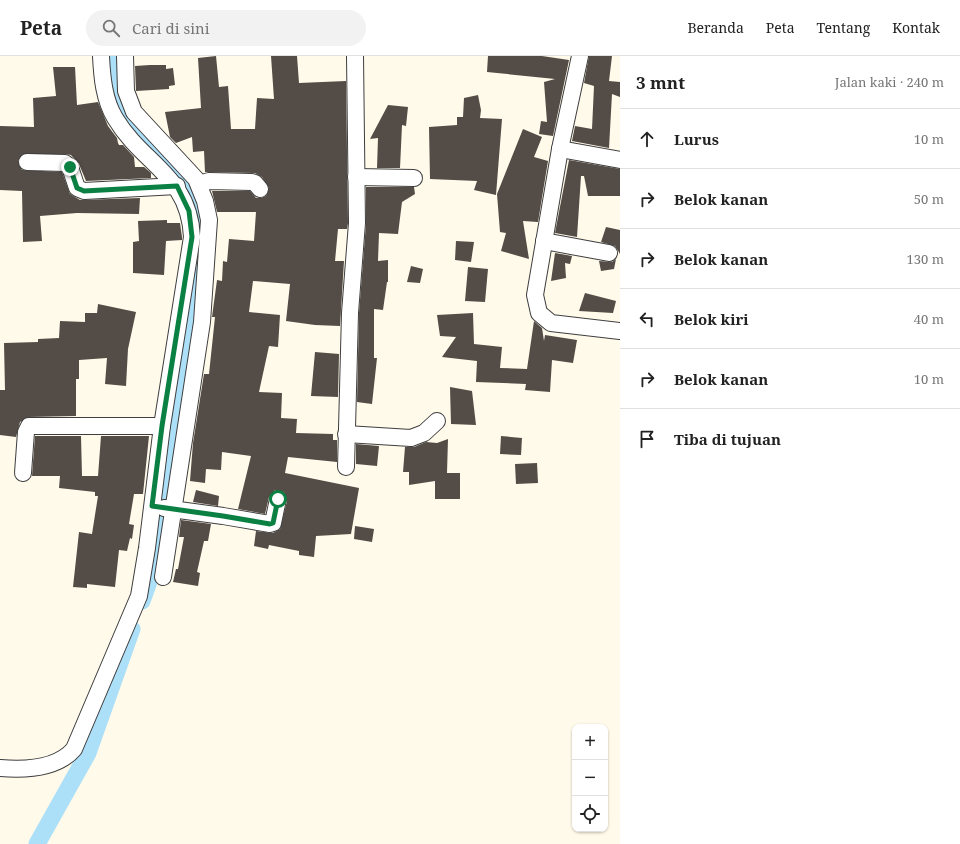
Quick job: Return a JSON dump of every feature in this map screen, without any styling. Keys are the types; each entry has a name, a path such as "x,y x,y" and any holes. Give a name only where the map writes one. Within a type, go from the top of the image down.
{"street":[{"path":"101,56 102,83 114,117 128,138 177,186 189,211 192,237 162,426 163,577"},
{"path":"0,768 51,765 68,757 74,750 138,596 162,508 202,322 210,233 209,220 199,184 178,157 134,112 126,91 125,56"},
{"path":"346,468 350,313 357,223 355,56"},
{"path":"580,56 560,149 535,294 539,313 551,323 620,331"},
{"path":"560,149 620,160"},
{"path":"27,162 65,163 70,167 77,188 84,191 177,186"},
{"path":"356,176 414,178"},
{"path":"199,184 210,181 252,182 256,183 260,189"},
{"path":"544,241 610,253"},
{"path":"346,434 410,438 424,433 437,421"},
{"path":"23,473 26,432 29,426 162,426"},
{"path":"162,508 271,524 273,523 278,499"}],"building":[{"path":"216,56 219,87 228,86 231,129 255,129 257,98 274,99 271,56 297,56 299,83 346,81 348,223 347,229 338,229 335,261 344,261 340,326 315,325 286,321 290,284 253,281 249,312 280,315 278,347 269,346 259,392 282,393 281,418 297,419 296,433 333,434 333,440 337,440 337,462 288,457 285,473 359,488 351,534 316,536 314,557 299,555 299,551 269,545 268,549 254,546 256,531 273,533 280,529 287,501 284,492 275,490 269,497 265,514 238,509 251,456 222,452 221,470 206,469 205,483 190,481 193,443 204,374 209,374 215,317 212,317 217,280 222,281 223,261 227,262 229,239 254,241 256,212 217,212 212,191 250,191 256,198 261,198 266,196 269,188 262,177 255,173 205,172 204,151 193,152 192,137 176,143 170,137 165,112 201,108 198,58"},
{"path":"488,56 542,56 569,60 553,136 539,134 541,121 547,122 544,82 555,79 487,72"},
{"path":"589,56 612,56 609,81 620,82 620,97 612,94 609,148 572,141 575,126 592,129 594,86 584,83"},
{"path":"166,65 166,69 173,68 175,85 169,86 169,89 136,91 135,66"},
{"path":"53,67 75,67 77,105 98,102 108,126 117,138 119,145 123,145 134,157 135,167 144,167 151,173 151,178 86,181 79,164 71,155 23,154 18,161 22,170 62,172 70,194 80,200 140,198 139,214 77,213 40,216 42,241 23,242 22,191 0,190 0,126 34,127 33,98 56,96"},
{"path":"478,95 481,110 480,118 502,119 496,195 474,190 477,181 430,179 429,127 457,125 457,117 463,117 464,98"},
{"path":"388,105 408,107 406,126 402,125 400,168 377,168 378,138 370,139"},
{"path":"523,129 542,137 534,157 548,161 538,222 523,221 529,259 501,251 506,233 500,232 497,194"},
{"path":"569,160 620,169 620,196 588,196 584,176 581,176 577,237 555,233"},
{"path":"366,187 414,187 415,194 402,202 398,234 379,233 378,261 388,260 388,282 383,310 374,309 374,358 377,358 372,404 357,402 359,313 366,224"},
{"path":"167,220 167,223 180,223 182,240 166,241 164,275 133,273 133,242 139,241 138,221"},
{"path":"606,227 620,230 620,254 615,246 601,242"},
{"path":"456,241 474,242 471,262 455,260"},
{"path":"555,253 572,256 570,264 565,263 566,278 551,281"},
{"path":"616,259 614,269 601,271 599,261 612,262"},
{"path":"411,266 423,269 420,283 407,282"},
{"path":"468,267 488,269 485,302 465,301"},
{"path":"585,293 616,301 613,313 579,311"},
{"path":"98,304 136,312 128,349 126,386 105,384 107,358 79,360 79,379 76,379 76,416 29,417 20,422 16,437 0,435 0,390 5,390 4,343 38,342 38,339 59,338 60,321 85,322 85,313 97,313"},
{"path":"473,313 474,344 502,347 500,368 527,369 534,321 542,328 544,341 545,335 577,340 573,363 552,360 550,392 525,390 526,384 476,382 477,361 442,357 456,337 440,336 437,315"},
{"path":"315,352 339,354 338,397 311,396"},
{"path":"450,387 472,391 476,425 451,424"},
{"path":"35,436 81,436 82,476 98,476 101,436 149,436 143,494 134,494 129,524 134,525 132,539 130,538 127,551 119,550 115,587 87,584 87,588 73,587 79,532 92,534 98,496 95,496 95,492 59,488 60,476 32,476"},
{"path":"501,436 522,438 521,455 500,454"},
{"path":"448,439 447,473 460,473 460,499 435,499 435,481 409,485 409,472 403,472 405,447 414,447 426,442 437,443"},
{"path":"356,444 379,446 377,466 356,464"},
{"path":"537,463 538,483 516,484 515,464"},
{"path":"196,490 219,496 218,506 193,502"},
{"path":"181,520 211,524 208,541 204,541 197,572 200,573 198,586 173,582 176,569 178,569 184,537 179,537"},
{"path":"355,526 374,529 372,542 354,539"}],"waterway":[{"path":"112,56 116,83 124,107 136,128 145,139 188,181 196,198 202,225 151,576 142,601"},
{"path":"37,844 88,753 132,629"}],"route":[{"path":"70,167 77,188 84,191 177,186 189,211 192,224 192,237 162,426 152,506 270,524 273,523 278,499"}]}
